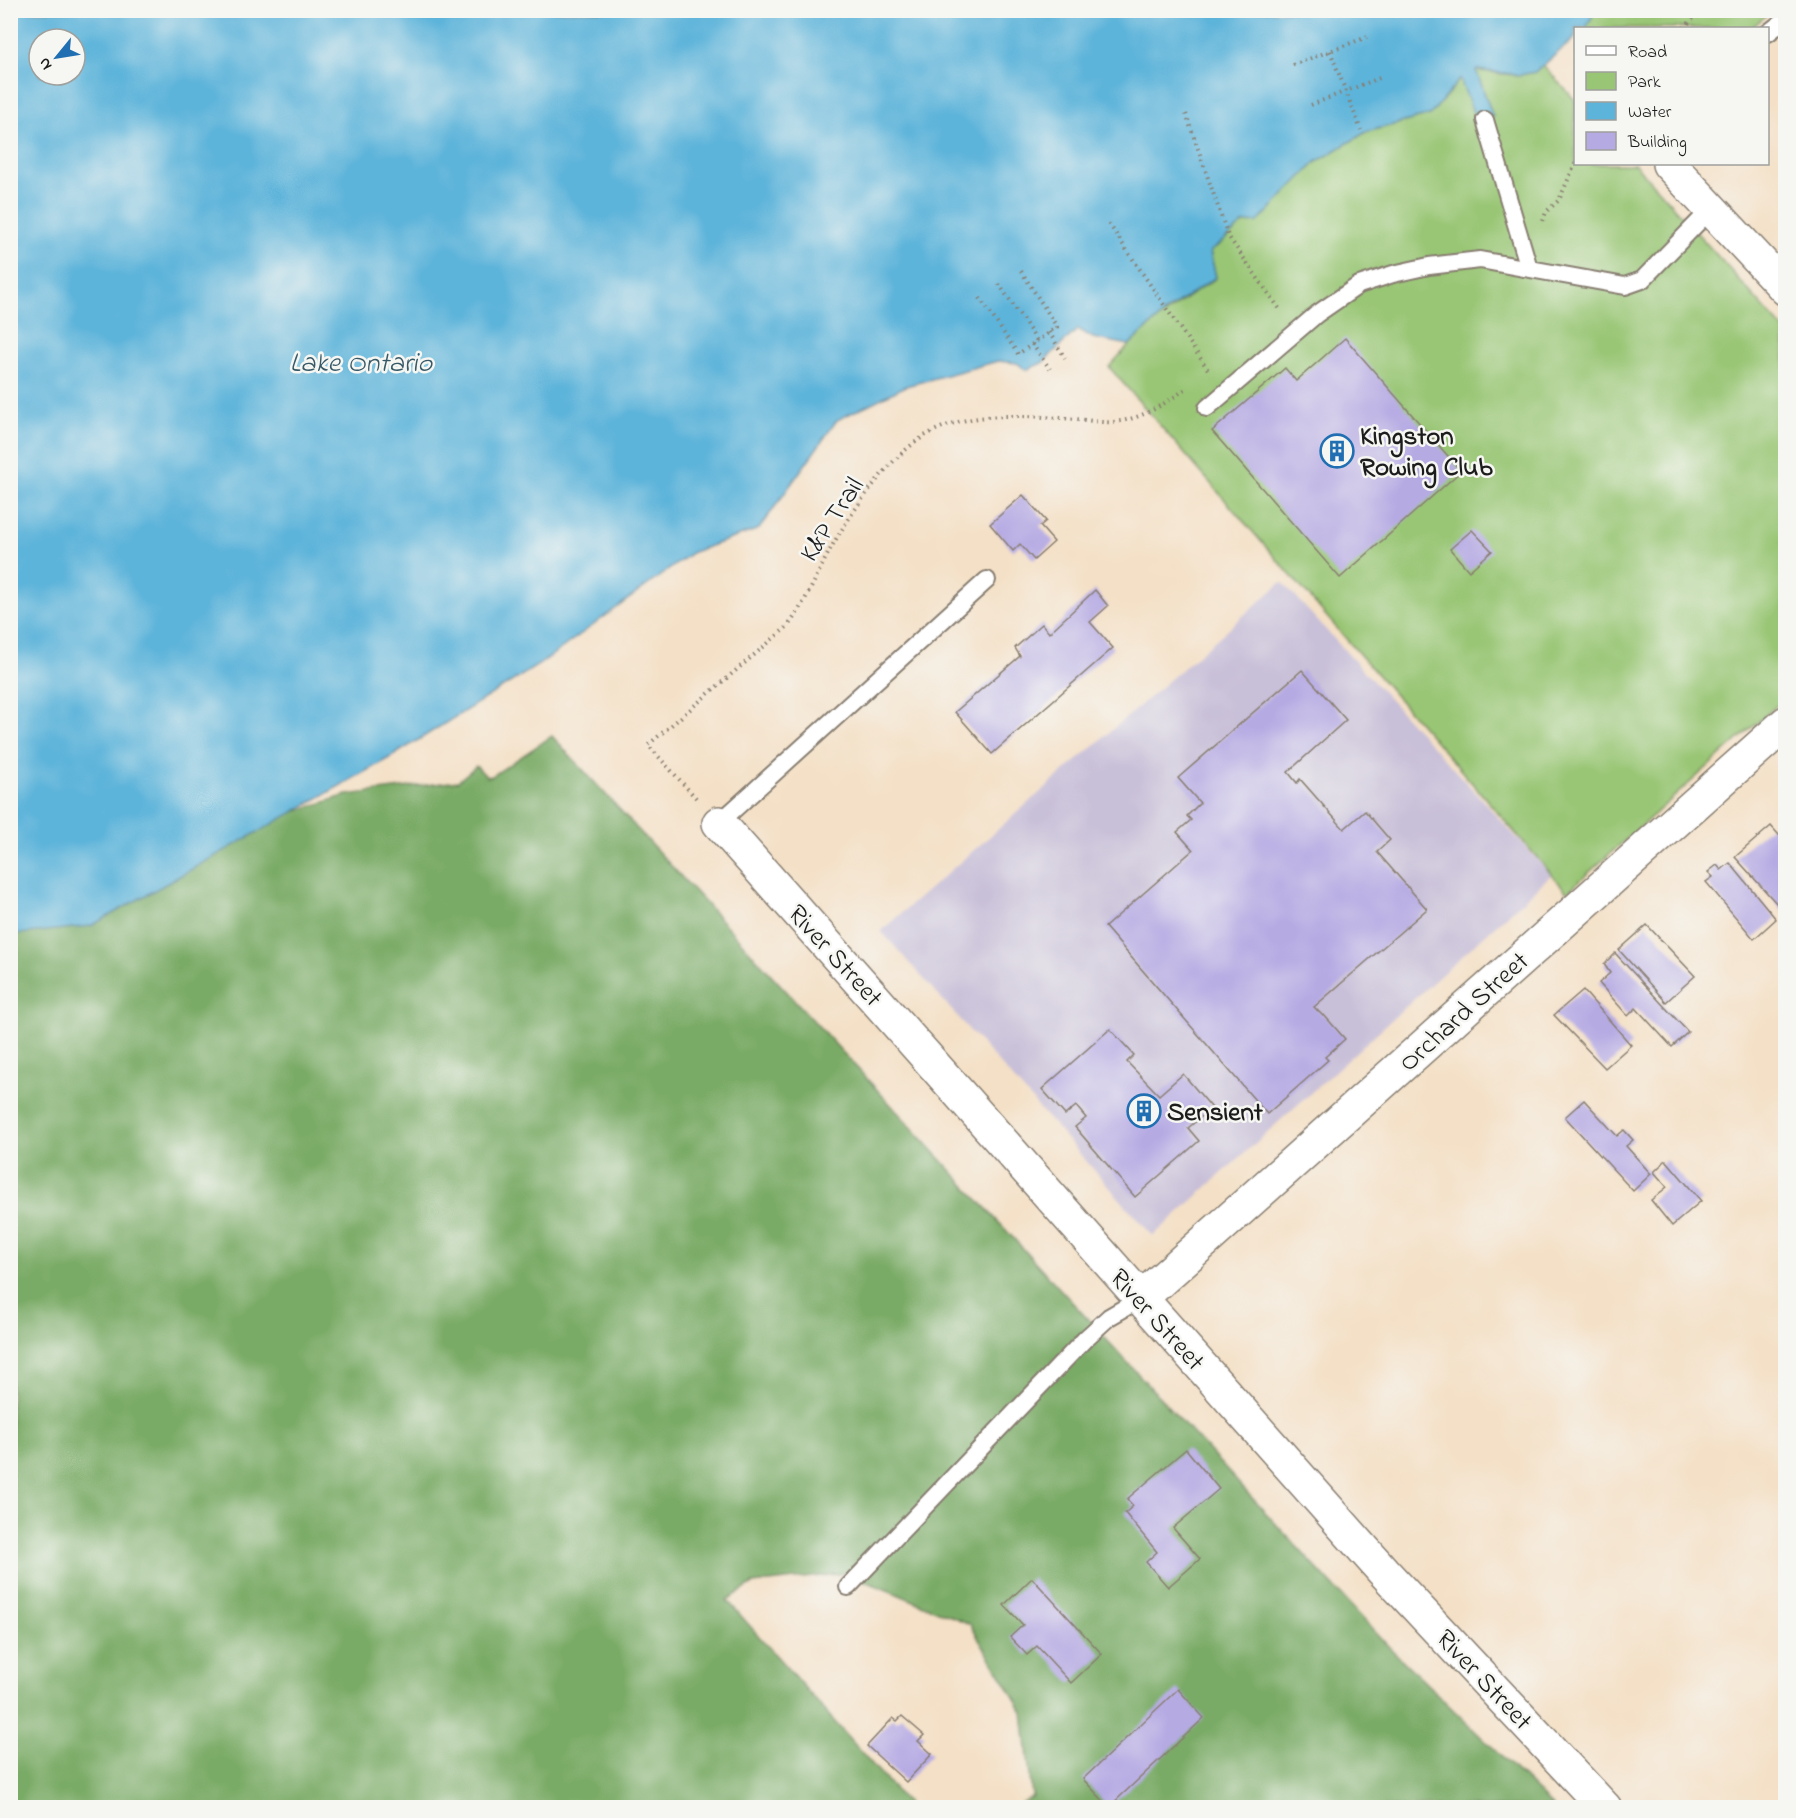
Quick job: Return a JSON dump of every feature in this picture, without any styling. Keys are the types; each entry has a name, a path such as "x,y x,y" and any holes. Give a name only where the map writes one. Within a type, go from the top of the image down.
{"street":[{"path":"1670,165 1785,289"},
{"name":"Orchard Street","path":"1140,1299 1785,723"},
{"name":"River Street","path":"719,824 1383,1571 1605,1808"}],"lane":[{"path":"1769,31 1785,19"},
{"path":"1485,120 1529,268"},
{"path":"1207,408 1317,314 1359,285 1429,266 1480,260 1625,286 1642,280 1712,208"},
{"path":"719,824 987,580"},
{"path":"848,1587 1085,1339 1109,1317 1140,1299"}],"path":[{"path":"1685,27 1701,10"},
{"path":"1293,65 1367,37"},
{"path":"1330,51 1361,130"},
{"path":"1311,105 1382,77"},
{"path":"1186,114 1228,236 1283,313"},
{"path":"1546,212 1559,200 1574,164"},
{"path":"1109,224 1209,371"},
{"path":"980,298 1018,354 1057,327 1021,271"},
{"path":"999,284 1050,369"},
{"path":"1049,332 1065,358"},
{"name":"K&P Trail","path":"719,824 648,745 787,627 797,614 841,531 899,458 916,442 952,423 1001,415 1113,422 1142,414 1167,402 1192,384"}],"shaded area":[{"path":"1282,582 1551,875 1153,1236 881,931"}],"green space":[{"path":"1595,10 1772,11 1752,27 1586,27"},
{"path":"1543,65 1574,99 1574,165 1636,165 1785,331 1785,698 1567,892 1109,367 1159,319 1216,278 1210,252 1244,223 1258,221 1316,162 1366,132 1430,115 1461,78 1477,122 1493,117 1476,70 1520,74 1536,70"},
{"path":"552,736 1389,1647 1553,1807 1016,1807 1032,1796 1023,1712 970,1624 846,1573 753,1584 727,1600 910,1807 11,1808 11,901 347,795 458,781 476,766 487,777 492,776"}],"water":[{"name":"Lake Ontario","path":"10,11 1595,11 1587,27 1574,27 1574,39 1535,72 1520,75 1476,70 1493,117 1477,122 1460,79 1430,115 1366,132 1316,162 1258,222 1244,223 1210,252 1216,277 1169,309 1129,345 1093,338 1078,329 1042,363 1026,370 1017,363 998,361 906,386 837,420 759,529 693,552 540,664 391,757 91,926 11,935"}],"building":[{"name":"Kingston Rowing Club","path":"1345,338 1461,471 1340,578 1212,431 1285,368 1296,381"},
{"path":"1023,495 1046,521 1040,526 1054,542 1034,560 1020,544 1013,551 990,524"},
{"path":"1472,530 1492,551 1469,571 1450,549"},
{"path":"1095,590 1108,606 1090,622 1113,648 992,754 955,712 1020,656 1015,648 1042,624 1049,633"},
{"path":"1302,670 1346,720 1288,772 1297,783 1300,779 1344,829 1365,811 1390,840 1377,852 1427,909 1314,1007 1345,1039 1325,1057 1328,1060 1267,1114 1105,927 1193,850 1177,832 1191,820 1187,816 1200,803 1178,778"},
{"path":"1771,826 1786,843 1786,914 1735,857"},
{"path":"1730,863 1776,919 1754,939 1706,882 1713,877 1708,872 1717,865 1721,870"},
{"path":"1647,925 1695,976 1666,1002 1619,950"},
{"path":"1615,953 1688,1032 1672,1047 1636,1008 1628,1016 1599,983 1610,973 1604,964"},
{"path":"1583,990 1631,1045 1605,1068 1554,1015"},
{"name":"Sensient","path":"1110,1029 1134,1055 1127,1062 1159,1095 1183,1074 1212,1108 1188,1128 1199,1141 1135,1197 1075,1127 1086,1118 1076,1106 1065,1115 1042,1089"},
{"path":"1584,1100 1617,1136 1624,1130 1633,1140 1626,1146 1651,1174 1633,1191 1565,1117"},
{"path":"1666,1160 1701,1201 1672,1226 1651,1200 1667,1187 1654,1172"},
{"path":"1186,1449 1219,1489 1173,1528 1200,1559 1168,1587 1146,1562 1157,1552 1125,1513 1133,1506 1127,1499"},
{"path":"1032,1578 1102,1654 1071,1683 1037,1646 1027,1655 1010,1637 1023,1625 1004,1605"},
{"path":"1178,1689 1204,1718 1109,1807 1083,1779"},
{"path":"902,1716 924,1735 918,1741 932,1754 906,1782 867,1746 893,1718 897,1721"}],"place":[{"name":"Kingston Rowing Club","path":"1337,451"},
{"name":"Sensient","path":"1144,1111"}]}
